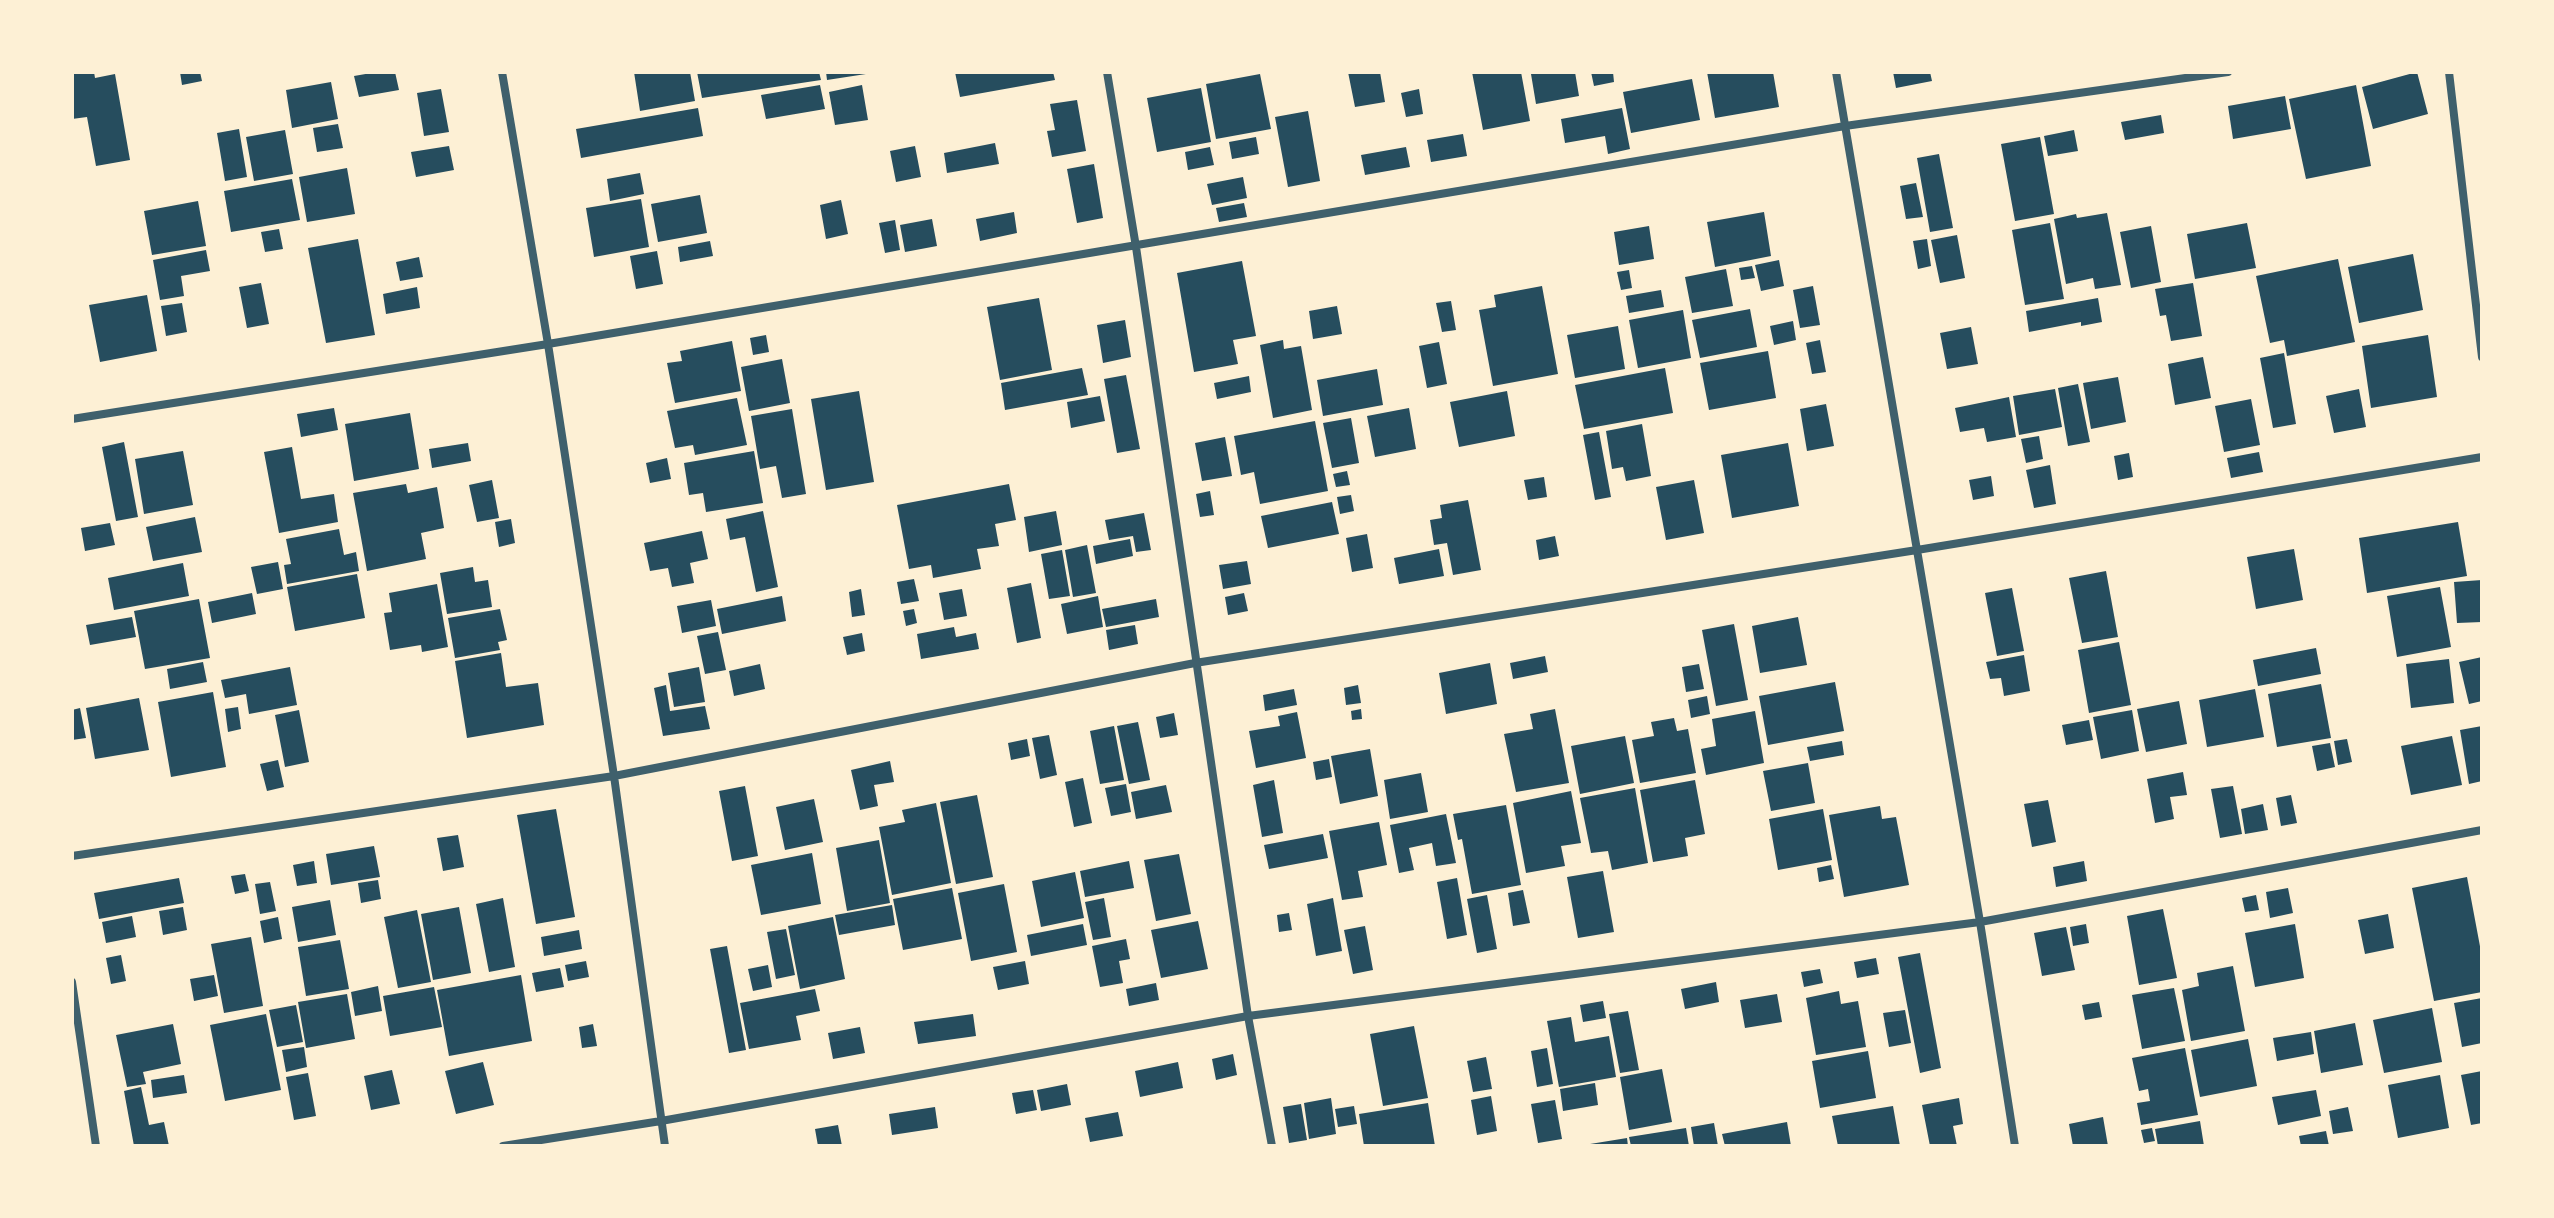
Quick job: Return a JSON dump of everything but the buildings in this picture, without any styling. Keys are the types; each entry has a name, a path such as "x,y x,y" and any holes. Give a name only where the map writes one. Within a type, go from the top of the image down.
{"street":[{"path":"502,72 548,344 614,776 665,1146"},
{"path":"1107,72 1136,247 1248,1016 1272,1146"},
{"path":"1836,72 2015,1146"},
{"path":"72,419 1136,247 1845,126 2228,72"},
{"path":"2449,72 2482,357"},
{"path":"72,856 614,776 1195,663 1917,550 2482,457"},
{"path":"503,1146 661,1121 1248,1016 1980,922 2482,830"},
{"path":"72,982 96,1146"}]}
